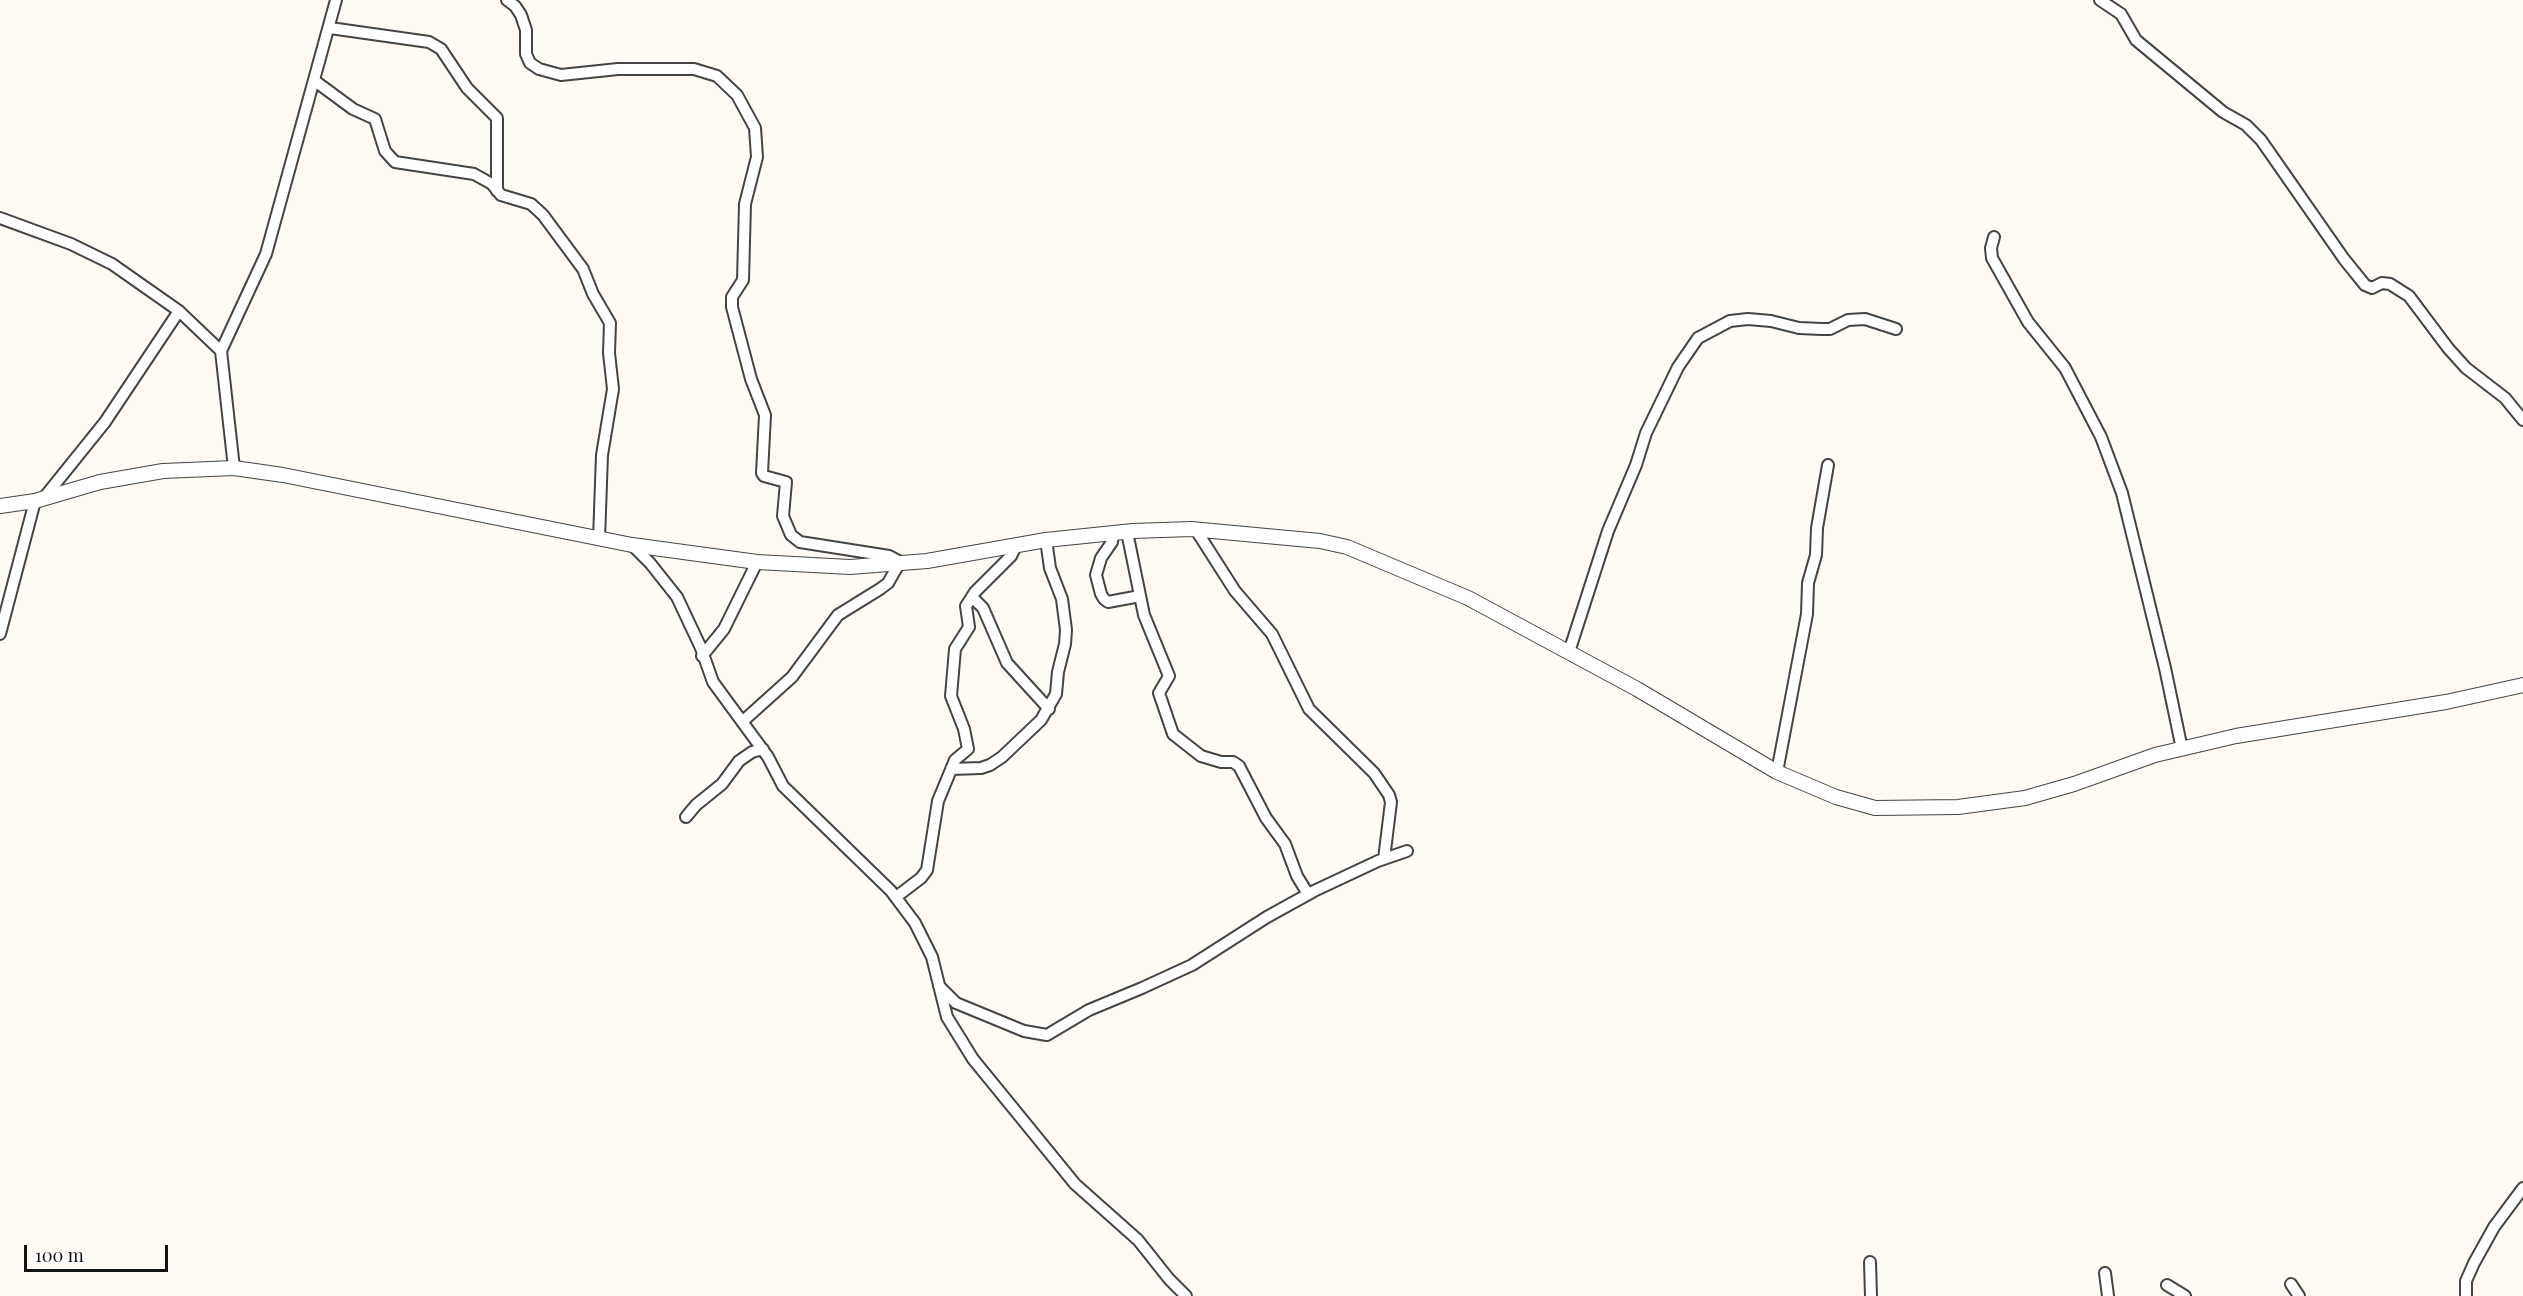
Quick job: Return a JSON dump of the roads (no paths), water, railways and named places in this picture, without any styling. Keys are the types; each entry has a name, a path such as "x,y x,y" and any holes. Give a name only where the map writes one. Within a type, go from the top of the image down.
{"street":[{"path":"234,468 221,351 266,254 336,0"},
{"path":"507,0 521,15 526,30 526,54 530,63 539,69 561,75 618,69 694,69 717,76 737,95 755,128 757,157 745,204 743,280 732,297 732,307 751,379 765,415 762,473 764,476 786,482 783,516 791,535 800,542 889,556 900,562"},
{"path":"2100,0 2121,14 2136,40 2223,112 2246,125 2261,140 2294,184 2344,260 2365,285 2372,288 2382,283 2390,284 2409,296 2466,368 2505,398 2523,420"},
{"path":"330,27 429,42 441,49 467,88 497,118 497,192"},
{"path":"315,81 353,109 375,119 385,151 395,162 471,174 492,184 497,192 504,196 531,204 543,215 583,269 592,294 610,323 609,353 613,389 602,455 599,538"},
{"path":"0,218 71,244 112,264 179,311 221,351"},
{"path":"1994,237 1991,248 1992,258 2028,322 2065,368 2101,437 2122,494 2165,668 2182,748"},
{"path":"0,634 39,500 105,422 179,311"},
{"path":"1569,652 1608,531 1636,465 1646,433 1678,367 1698,338 1730,321 1748,319 1771,321 1799,328 1830,329 1848,320 1865,319 1896,329"},
{"path":"1777,772 1807,614 1808,583 1816,555 1817,528 1828,465"},
{"path":"0,506 39,500 100,482 163,471 234,468 283,475 632,545 757,562 850,567 955,557 1046,540 1127,532 1196,530 1309,540 1347,547 1468,598 1637,689 1777,772 1836,797 1875,808 1928,809 2025,798 2182,748 2236,736 2446,702 2523,685"},
{"path":"1196,530 1235,591 1272,634 1309,709 1374,773 1389,795 1391,802 1384,859"},
{"path":"1127,532 1144,615 1169,676 1159,693 1173,734 1201,756 1221,762 1233,762 1239,766 1266,818 1285,844 1297,876 1308,894"},
{"path":"1113,533 1112,542 1101,558 1096,575 1101,594 1108,602 1140,597"},
{"path":"951,769 990,765 1033,729 1049,709 1056,694 1066,630 1062,599 1050,568 1046,540"},
{"path":"632,545 650,562 677,597 715,686 763,749 781,783 790,795 896,897 924,940 932,957 942,1004 955,1033 1037,1141 1075,1184 1138,1240 1169,1279 1186,1296"},
{"path":"896,897 921,878 927,870 938,801 955,760 968,749 964,729 951,696 955,649 969,627 966,606 992,573 1011,556 1016,546"},
{"path":"702,656 724,628 757,562"},
{"path":"742,722 792,677 816,648 832,622 888,583 900,562"},
{"path":"972,597 983,608 1007,663 1049,709"},
{"path":"686,817 696,805 722,783 739,761 752,752 763,749"},
{"path":"939,986 956,1003 1024,1031 1047,1035 1089,1010 1192,965 1267,916 1308,894 1384,859 1407,851"},
{"path":"2463,1293 2467,1277 2493,1227 2523,1188"},
{"path":"1870,1262 1871,1296"},
{"path":"2105,1273 2108,1296"},
{"path":"2291,1284 2299,1296"},
{"path":"2168,1285 2185,1296"}]}
